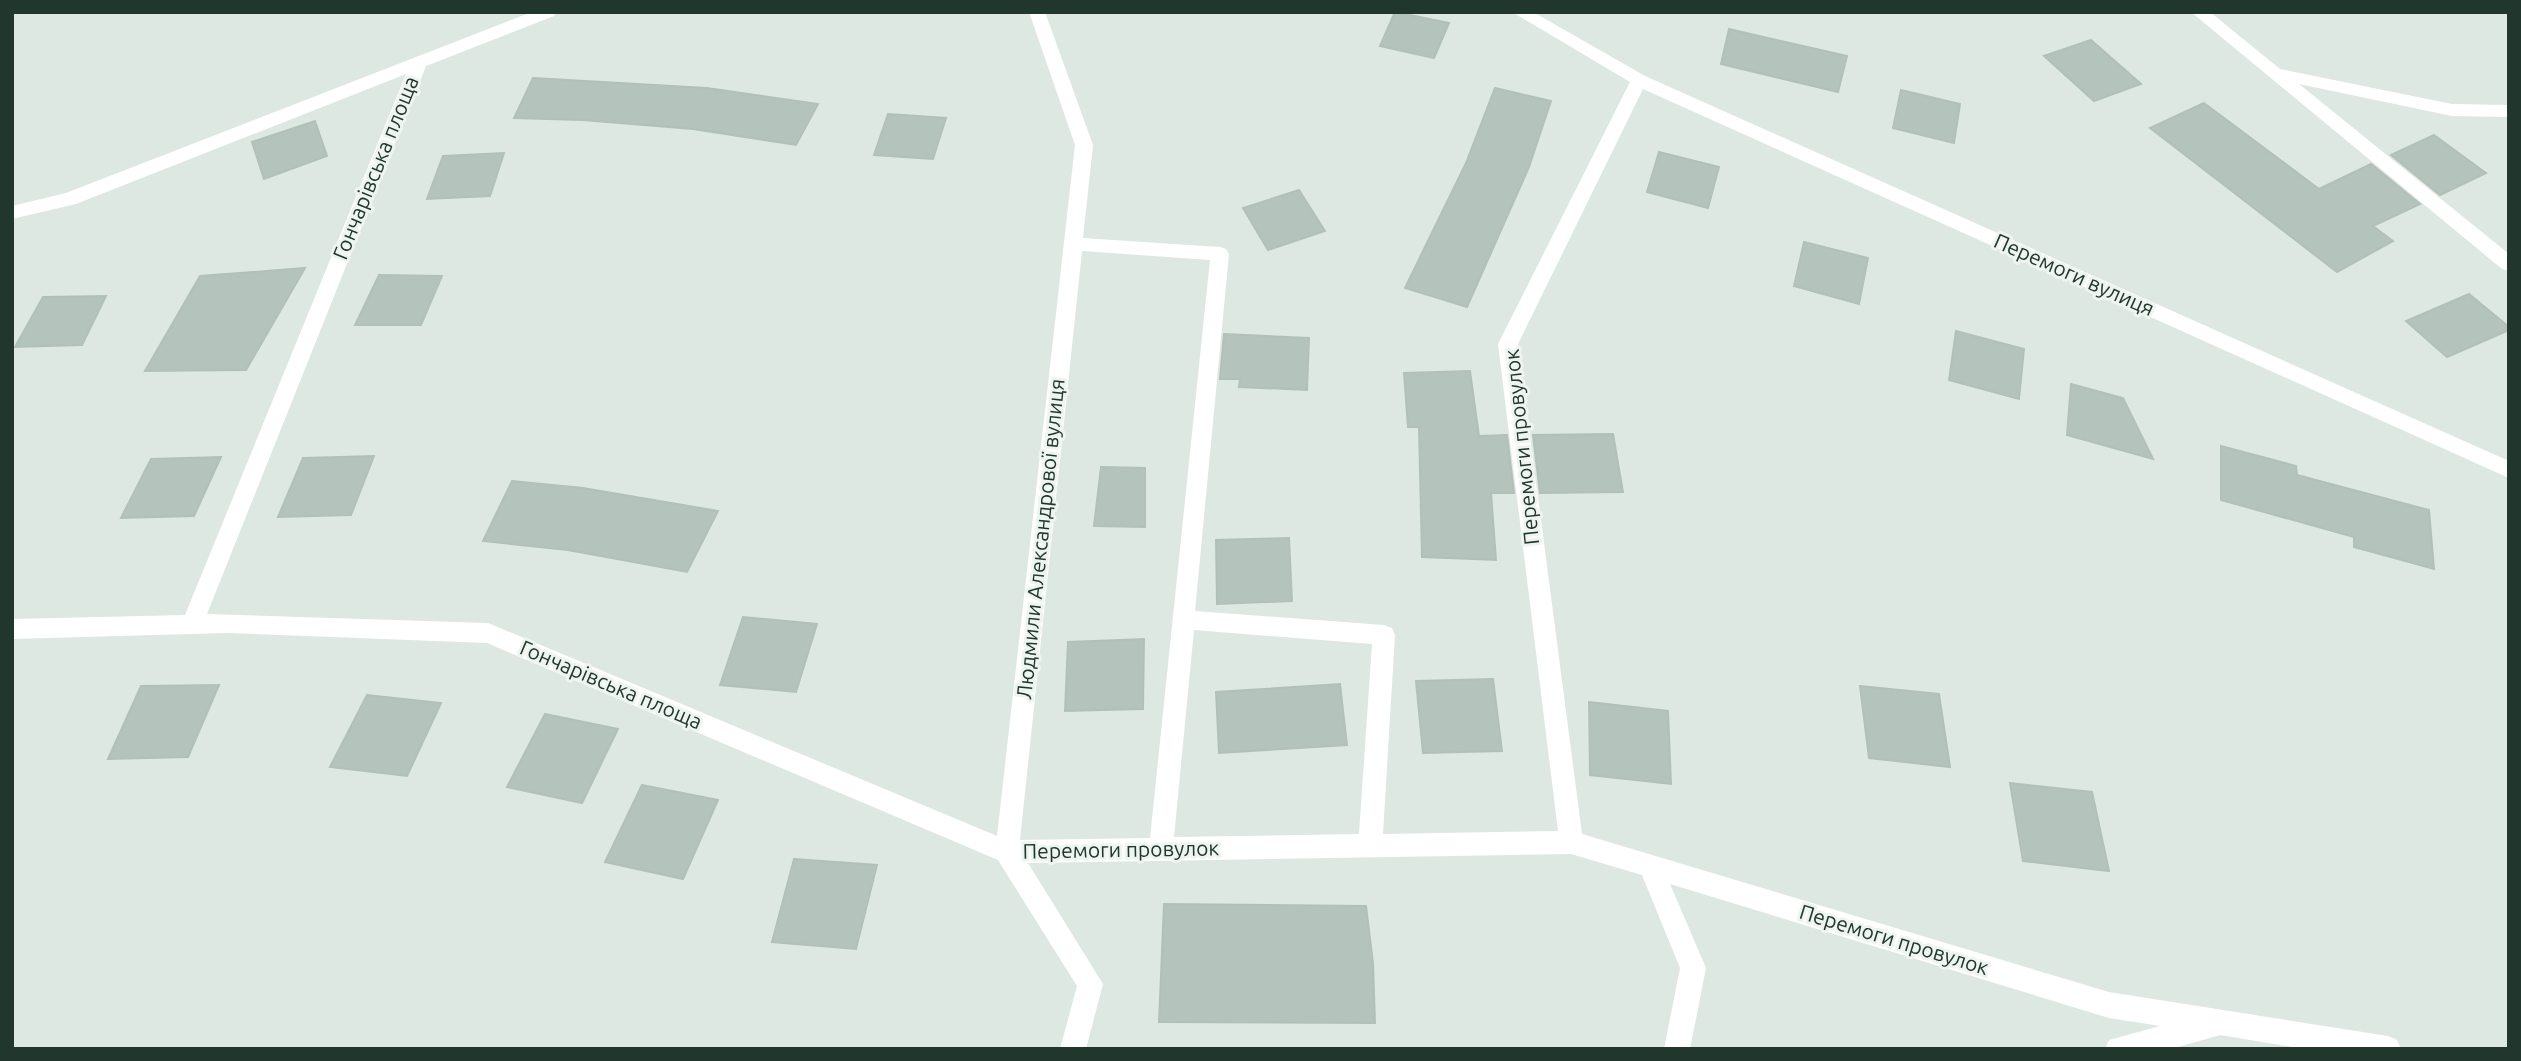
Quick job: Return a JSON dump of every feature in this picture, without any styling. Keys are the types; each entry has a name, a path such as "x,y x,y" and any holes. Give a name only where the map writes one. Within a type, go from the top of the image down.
{"street":[{"name":"Гончарівська площа","path":"12,214 71,199 548,12"},
{"name":"Людмили Александрової вулиця","path":"1007,852 1084,145 1037,12"},
{"name":"Перемоги вулиця","path":"1520,12 1639,80 2509,470"},
{"path":"2199,12 2509,264"},
{"name":"Гончарівська площа","path":"192,624 419,63"},
{"path":"2272,73 2452,110 2509,111"},
{"name":"Перемоги провулок","path":"1570,842 1508,344 1639,80"},
{"path":"1074,244 1220,254 1161,849"},
{"path":"1184,620 1384,635 1370,845"},
{"name":"Гончарівська площа","path":"12,629 192,624 488,633 1007,852"},
{"name":"Перемоги провулок","path":"1007,852 1570,842 2109,1005 2388,1049"},
{"path":"1007,852 1090,984 1073,1049"},
{"path":"1650,866 1693,968 1677,1049"},
{"name":"Перемоги провулок","path":"2118,1049 2222,1024"}],"building":[{"path":"1395,12 1449,23 1434,58 1380,46"},
{"path":"1729,29 1847,56 1838,92 1721,64"},
{"path":"2091,40 2141,84 2094,101 2044,56"},
{"path":"533,78 707,88 818,104 796,145 693,129 582,120 514,118"},
{"path":"1495,88 1551,101 1529,167 1467,307 1405,288 1466,163"},
{"path":"1901,90 1960,104 1954,143 1893,128"},
{"path":"2204,103 2319,189 2371,164 2420,204 2373,226 2393,241 2337,272 2150,128"},
{"path":"888,114 946,118 933,159 874,155"},
{"path":"315,121 327,156 264,179 252,142"},
{"path":"2434,135 2486,173 2440,195 2391,155"},
{"path":"1659,152 1719,167 1708,208 1647,192"},
{"path":"504,153 490,196 427,199 443,156"},
{"path":"1299,190 1325,231 1268,250 1243,208"},
{"path":"1804,242 1868,258 1859,304 1794,286"},
{"path":"305,268 246,370 145,371 200,276"},
{"path":"379,275 442,276 421,325 355,325"},
{"path":"2469,294 2509,327 2509,330 2447,357 2406,321"},
{"path":"106,296 82,345 15,347 43,297"},
{"path":"1956,331 2024,349 2019,399 1949,380"},
{"path":"1224,334 1309,338 1307,390 1239,387 1240,379 1220,379"},
{"path":"1470,371 1479,436 1507,435 1514,493 1491,493 1496,560 1422,557 1419,427 1408,427 1404,373"},
{"path":"2071,384 2123,398 2153,459 2067,435"},
{"path":"1613,434 1623,492 1540,493 1533,435"},
{"path":"2221,446 2296,466 2297,475 2429,510 2434,569 2354,547 2354,537 2221,500"},
{"path":"374,456 351,515 278,517 303,458"},
{"path":"221,457 194,516 121,518 151,459"},
{"path":"1101,467 1145,468 1145,527 1094,526"},
{"path":"512,481 583,488 718,511 687,572 568,550 483,541"},
{"path":"1289,538 1292,601 1217,604 1216,540"},
{"path":"743,617 817,624 796,692 720,685"},
{"path":"1144,639 1143,709 1065,711 1068,642"},
{"path":"1493,679 1502,751 1423,753 1416,681"},
{"path":"1340,684 1347,745 1219,753 1216,692"},
{"path":"219,685 188,757 108,759 141,686"},
{"path":"1860,686 1939,694 1950,767 1869,758"},
{"path":"367,695 441,703 407,776 330,767"},
{"path":"1589,702 1668,711 1671,784 1590,775"},
{"path":"545,714 618,729 582,803 507,787"},
{"path":"2010,783 2092,792 2109,871 2023,861"},
{"path":"642,785 718,800 683,879 605,862"},
{"path":"794,859 877,865 856,949 772,942"},
{"path":"1164,904 1366,906 1373,963 1375,1023 1159,1022"}]}
